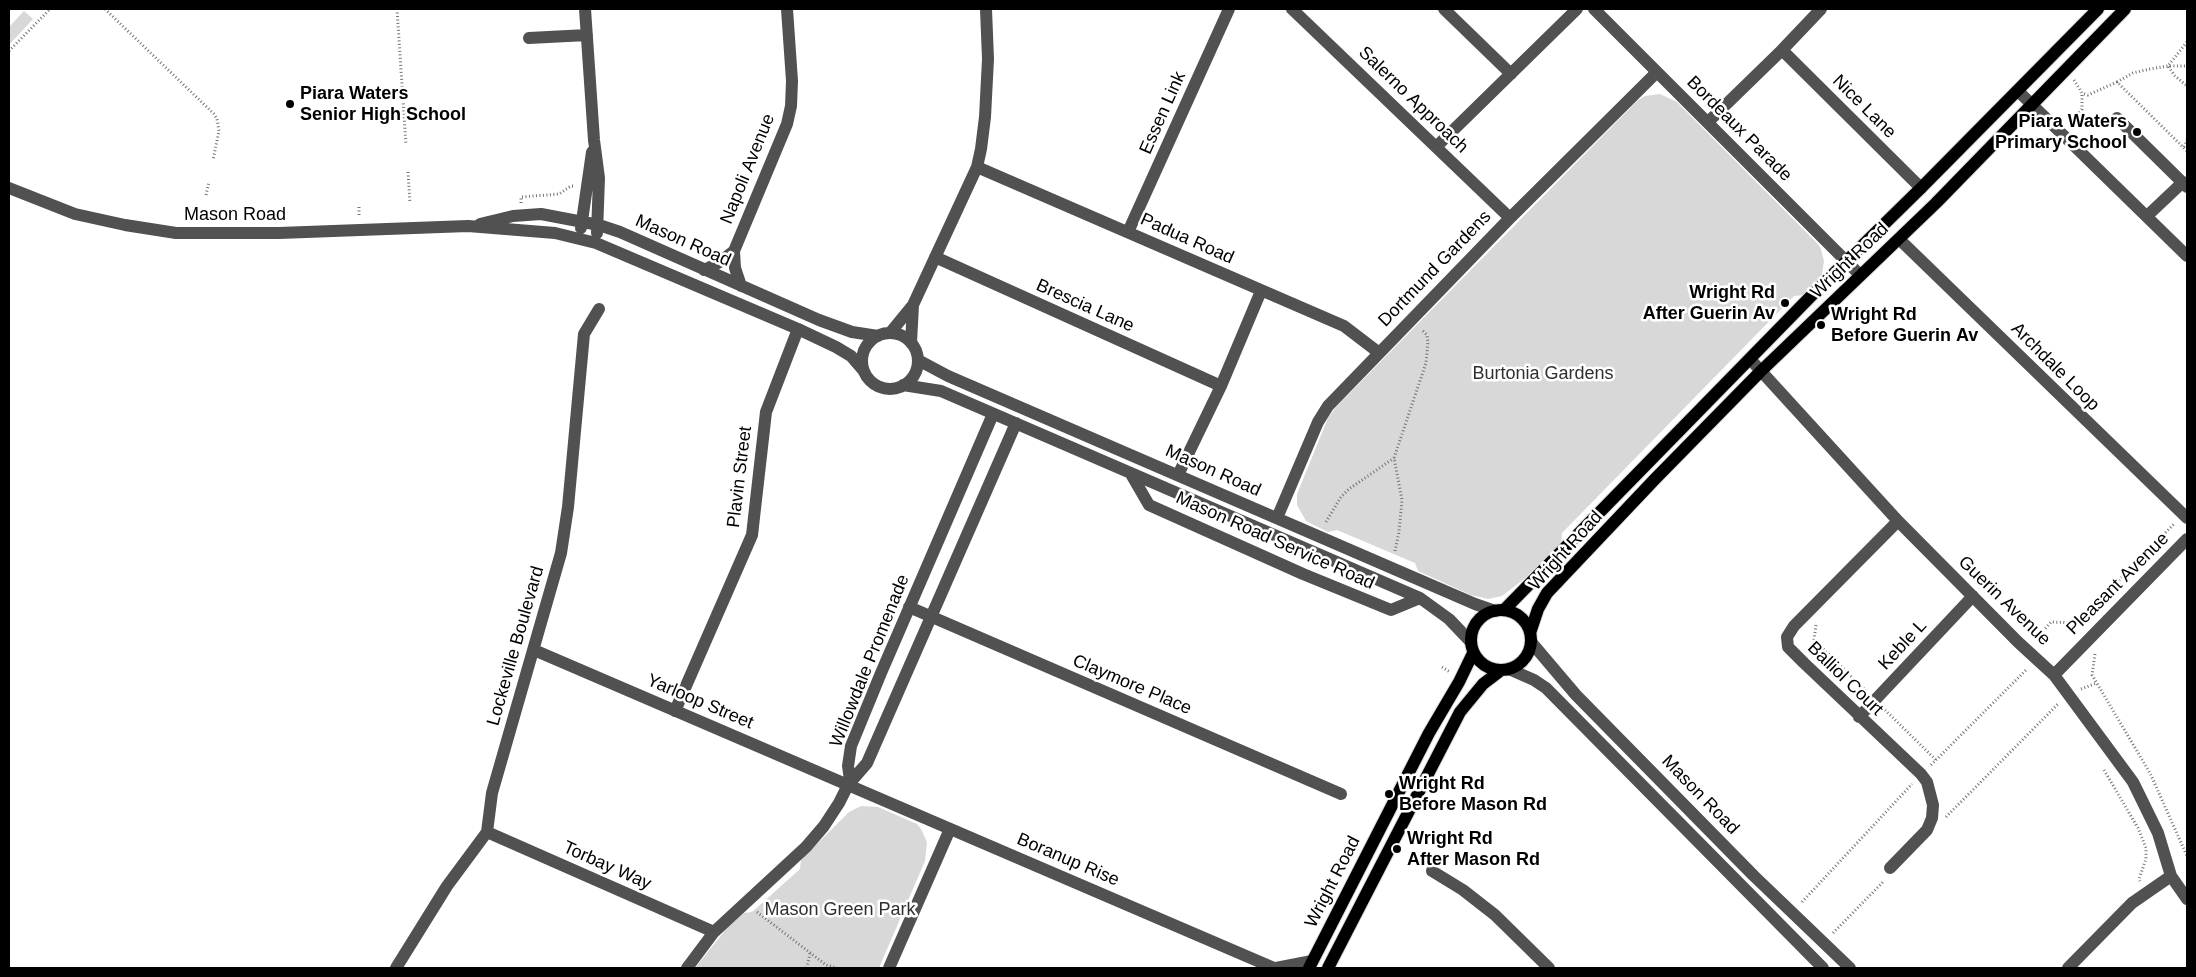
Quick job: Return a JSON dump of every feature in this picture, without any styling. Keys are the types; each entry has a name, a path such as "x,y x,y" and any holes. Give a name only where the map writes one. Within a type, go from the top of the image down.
{"main road":[{"name":"Wright Road","path":"1499,610 2098,9"},
{"name":"Wright Road","path":"1530,638 1538,609 1547,593 1761,372 1899,239 2033,105 2125,9"},
{"path":"1499,610 1521,618 1530,638 1529,651 1524,659 1518,666 1505,670 1484,666 1472,647 1472,630 1477,621 1486,614 1499,610"},
{"name":"Wright Road","path":"1310,964 1428,733 1459,682 1472,647"},
{"name":"Wright Road","path":"1328,968 1460,712 1483,684 1505,670"}],"street":[{"path":"585,9 594,140 599,178 599,225 596,243"},
{"name":"Napoli Avenue","path":"741,286 735,268 734,250 787,124 791,106 792,81 787,9"},
{"path":"884,335 898,335 911,343 916,351 918,360 914,375 903,385 888,389 880,387 868,378 864,371 863,354 867,346 884,335 913,305 977,167 985,117 988,60 986,9"},
{"name":"Essen Link","path":"1128,232 1229,9"},
{"name":"Salerno Approach","path":"1292,9 1510,218"},
{"path":"1444,9 1511,74"},
{"path":"1436,147 1577,9"},
{"name":"Bordeaux Parade","path":"1594,9 1860,275"},
{"path":"1708,122 1821,9"},
{"path":"529,38 587,35"},
{"name":"Nice Lane","path":"1782,50 1921,188"},
{"name":"Dortmund Gardens","path":"1277,518 1318,422 1328,406 1378,352 1657,72"},
{"path":"2018,91 2187,256"},
{"path":"2117,118 2185,185 2147,216"},
{"path":"579,238 594,140"},
{"name":"Padua Road","path":"977,167 1344,326 1378,352"},
{"name":"Mason Road","path":"9,188 75,214 125,225 176,232 279,233 468,226 539,231 579,238 596,243 798,329 851,356 864,371"},
{"name":"Mason Road","path":"468,226 521,215 541,214 582,220 599,225 852,332 884,335"},
{"name":"Archdale Loop","path":"1899,239 2186,517"},
{"name":"Napoli Avenue","path":"704,270 720,262 734,250"},
{"name":"Brescia Lane","path":"935,258 1221,386"},
{"path":"1178,475 1221,386 1260,291"},
{"path":"911,343 913,305"},
{"name":"Lockeville Boulevard","path":"396,968 447,886 487,832 492,793 560,553 565,526 584,334 599,309"},
{"name":"Plavin Street","path":"676,711 752,535 766,412 798,329"},
{"name":"Guerin Avenue","path":"1750,359 1898,521 2054,675 2134,782 2158,833 2171,876 2187,899"},
{"name":"Mason Road","path":"918,360 948,376 1475,604 1499,610"},
{"name":"Mason Road","path":"903,385 940,391 1420,598 1449,619 1472,647"},
{"name":"Willowdale Promenade","path":"849,782 848,766 851,746 993,414"},
{"name":"Willowdale Promenade","path":"687,968 714,932 818,833 839,803 849,782 862,772 1016,423"},
{"name":"Mason Road Service Road","path":"1131,474 1149,505 1303,574 1391,610 1420,598"},
{"name":"Balliol Court","path":"1889,872 1927,830 1932,818 1933,806 1927,782 1921,774 1859,717 1788,647 1787,637 1794,626 1898,521"},
{"name":"Pleasant Avenue","path":"2054,675 2187,539"},
{"name":"Keble L","path":"1859,717 1972,596"},
{"name":"Claymore Place","path":"909,608 1341,794"},
{"name":"Mason Road","path":"1530,638 1576,695 1754,876 1850,968"},
{"name":"Yarloop Street","path":"534,650 849,782"},
{"name":"Mason Road","path":"1505,670 1534,680 1546,688 1822,968"},
{"name":"Boranup Rise","path":"849,782 950,829 1275,968 1310,964"},
{"path":"889,968 950,829"},
{"name":"Torbay Way","path":"487,832 714,932"},
{"path":"1432,871 1463,890 1495,915 1549,968"},
{"path":"2068,968 2132,903 2171,876"}],"path":[{"path":"9,51 50,9"},
{"path":"105,9 214,114 219,131 213,160"},
{"path":"397,9 406,145"},
{"path":"2168,66 2187,42"},
{"path":"2082,93 2088,95 2133,73 2168,66 2187,66"},
{"path":"2168,66 2187,86"},
{"path":"2062,133 2082,108 2082,93 2073,78 2064,72"},
{"path":"2117,82 2187,151"},
{"path":"2184,147 2187,140"},
{"path":"408,172 410,203"},
{"path":"206,194 209,182"},
{"path":"521,215 521,197 559,194 571,186 586,188"},
{"path":"1395,552 1402,500 1394,458 1426,363 1428,342 1427,335 1422,330"},
{"path":"1326,522 1340,496 1394,458"},
{"path":"2026,649 2051,622 2077,623 2186,517"},
{"path":"1817,616 1814,640 1936,760"},
{"path":"2084,616 2099,628"},
{"path":"2099,648 2095,654 2092,675 2150,773 2187,856"},
{"path":"1943,820 2067,694"},
{"path":"2102,766 2138,828 2146,848 2143,872 2139,879 2147,892"},
{"path":"1832,934 1889,872"},
{"path":"757,912 826,965 837,968"},
{"path":"807,968 810,953"}],"green space":[{"path":"24,11 33,19 9,45 9,27"},
{"name":"Burtonia Gardens","path":"1660,94 1677,102 1818,244 1824,261 1822,275 1804,295 1794,296 1562,533 1561,544 1524,579 1502,596 1488,599 1471,595 1418,571 1415,563 1337,530 1328,532 1306,521 1297,505 1297,494 1328,418 1336,407 1638,100 1645,96"},
{"name":"Mason Green Park","path":"861,806 878,807 917,824 927,842 925,861 879,968 695,968 727,928 744,913 752,912 800,869 801,860 849,812"}],"place":[{"name":"Piara Waters Senior High School","path":"290,104"},
{"name":"Piara Waters Primary School","path":"2137,132"},
{"name":"Wright Rd After Guerin Av","path":"1785,303"},
{"name":"Wright Rd Before Guerin Av","path":"1821,325"},
{"name":"Wright Rd Before Mason Rd","path":"1389,794"},
{"name":"Wright Rd After Mason Rd","path":"1397,849"}]}
